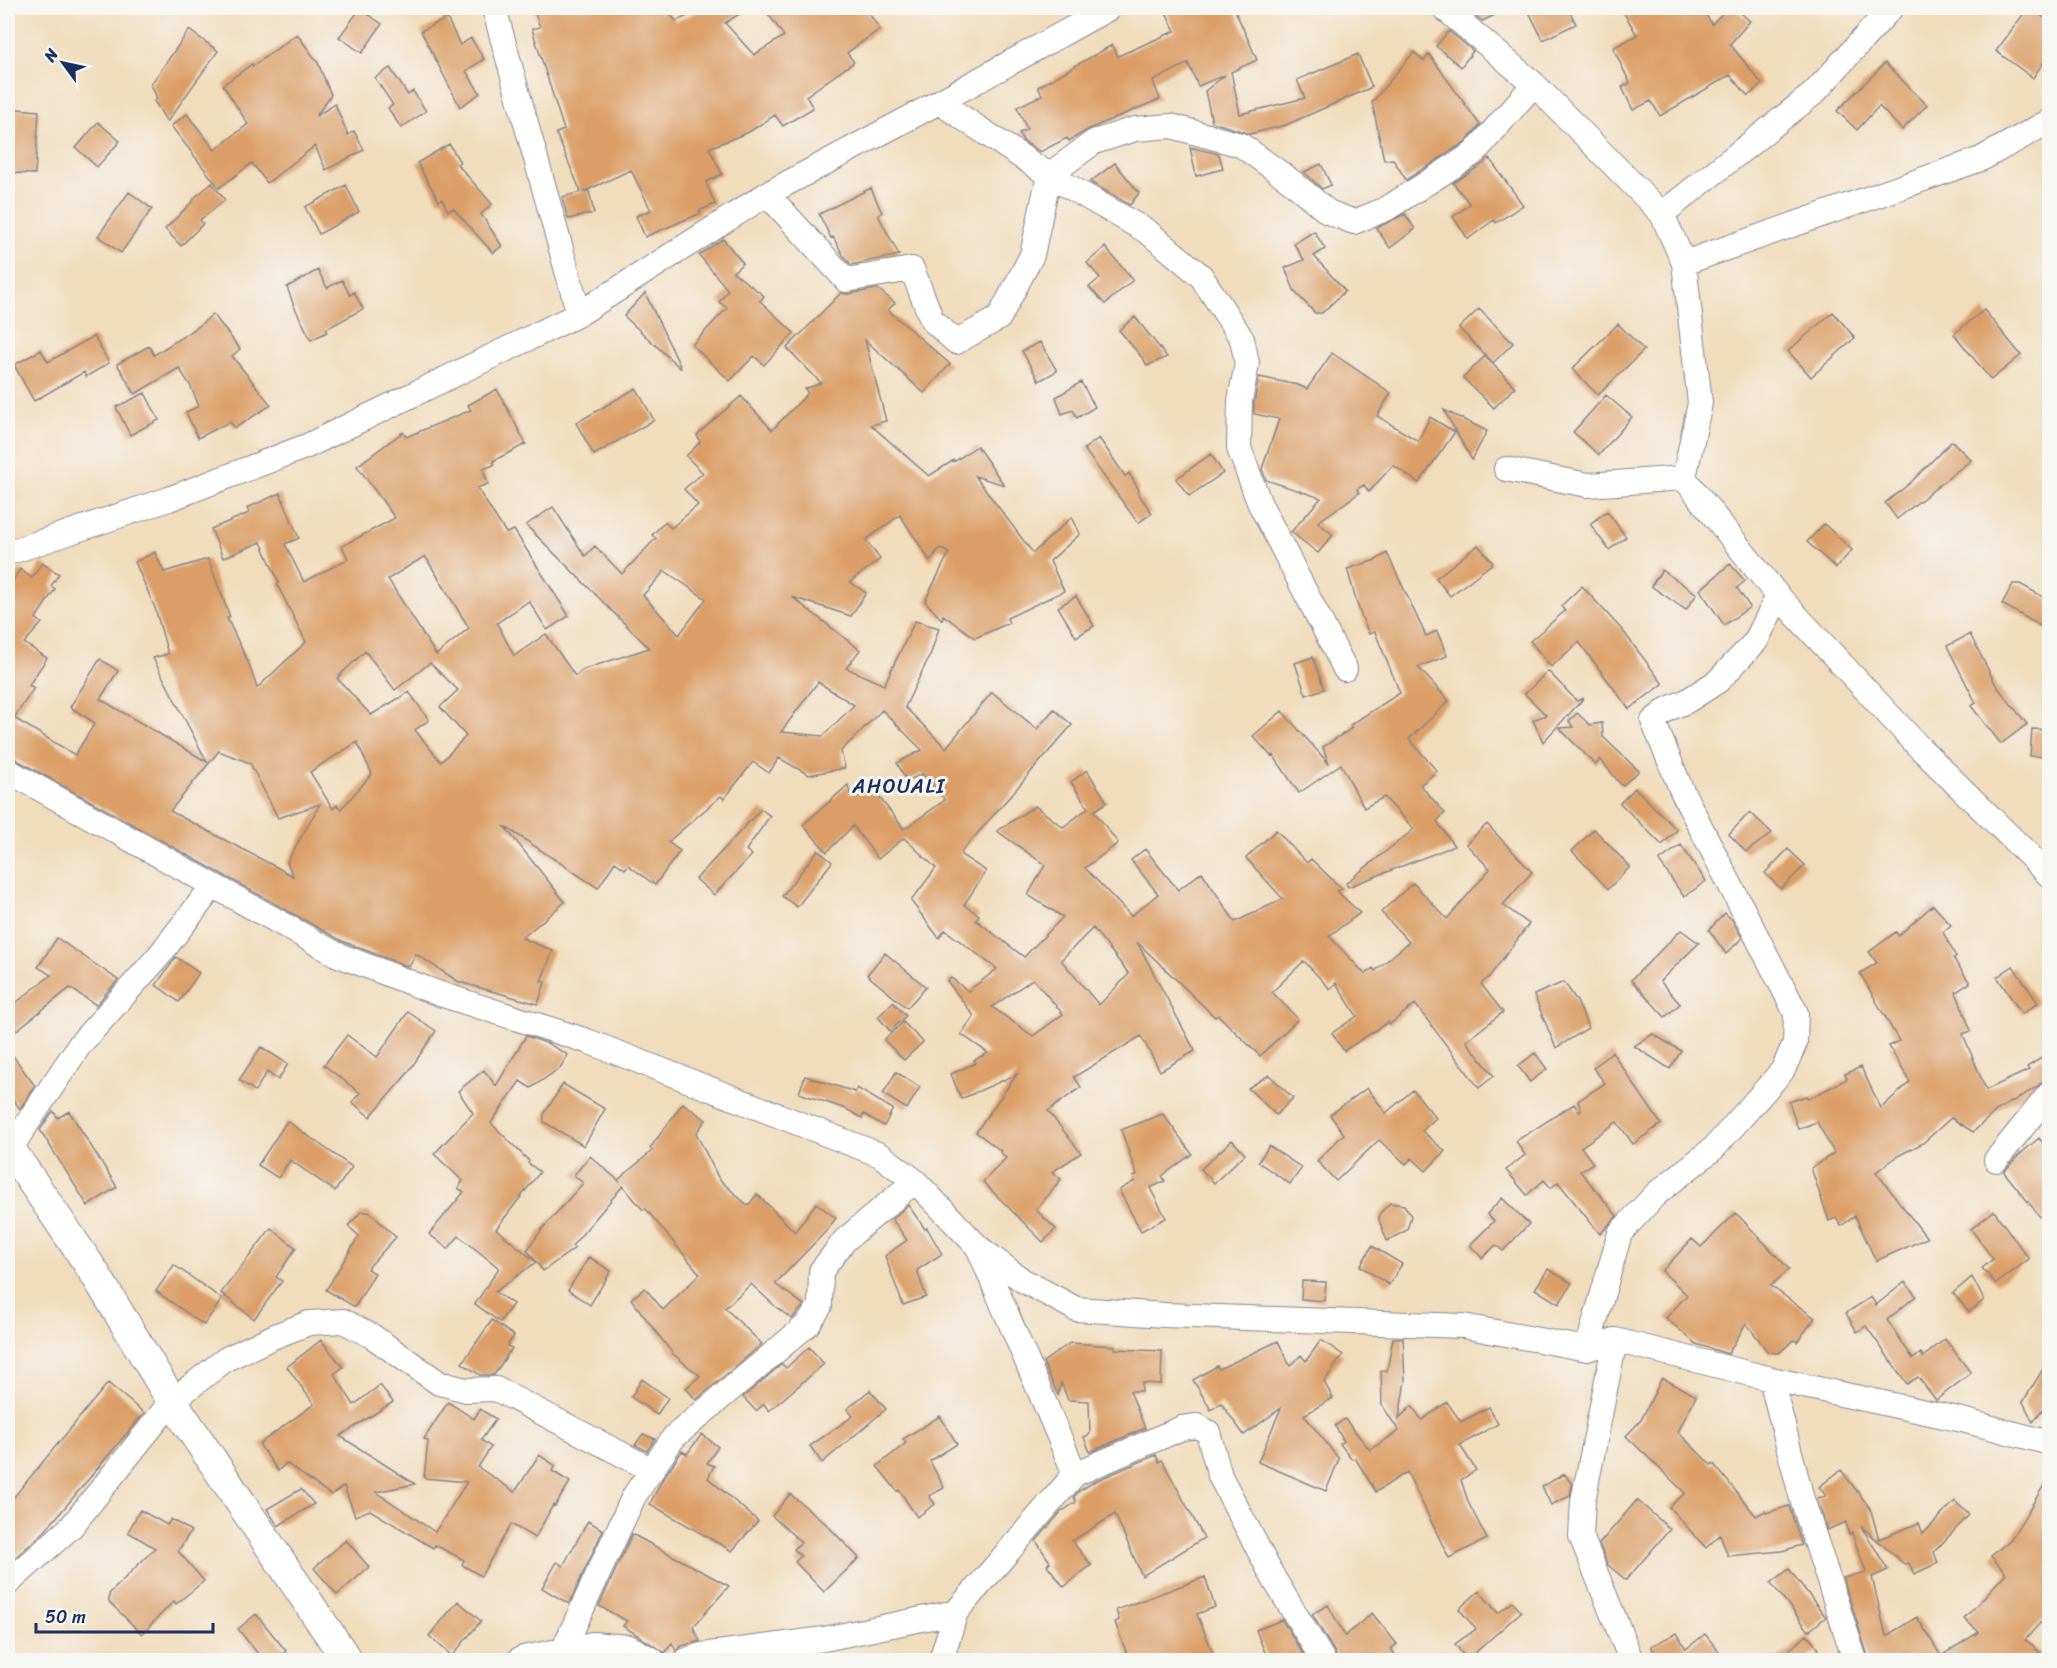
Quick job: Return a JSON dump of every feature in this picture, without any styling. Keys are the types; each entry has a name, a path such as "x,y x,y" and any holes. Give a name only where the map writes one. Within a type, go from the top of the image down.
{"main road":[{"path":"8,1149 94,1272 172,1401 347,1660"}],"street":[{"path":"494,8 579,314"},
{"path":"8,553 169,499 307,446 579,314 767,194 1109,8"},
{"path":"1444,8 1534,84 1662,214 1684,263 1700,403 1684,478"},
{"path":"1662,214 1814,93 1891,8"},
{"path":"767,194 846,280 912,269 932,320 956,342 999,318 1032,255 1049,175 1094,142 1136,129 1171,126 1241,145 1291,181 1328,212 1354,222 1386,209 1474,153 1534,84"},
{"path":"939,102 1049,175 1148,232 1201,276 1242,339 1246,363 1240,401 1239,448 1259,502 1345,669"},
{"path":"1684,263 1981,159 2049,121"},
{"path":"1506,469 1588,485 1684,478"},
{"path":"1684,478 1778,596 1920,748 2049,876"},
{"path":"1587,1349 1620,1233 1656,1194 1713,1148 1783,1070 1795,1043 1796,1013 1682,791 1653,721 1668,709 1687,701 1718,681 1756,641 1778,596"},
{"path":"8,771 336,954 437,993 587,1041 880,1155 915,1181 978,1247 1022,1280 1076,1309 1165,1315 1463,1326 1587,1349 1615,1340 1771,1379 1958,1419 2049,1443"},
{"path":"8,1149 81,1043 158,957 213,886"},
{"path":"1996,1160 2049,1093"},
{"path":"563,1650 634,1496 674,1437 808,1324 820,1306 821,1271 845,1240 915,1181"},
{"path":"978,1247 1075,1474"},
{"path":"8,1582 71,1527 172,1401 226,1359 309,1323 343,1322 372,1336 439,1383 466,1390 496,1389 652,1470"},
{"path":"1615,1340 1583,1502 1581,1536 1631,1660"},
{"path":"1771,1379 1802,1499 1855,1660"},
{"path":"941,1660 956,1612 1075,1474 1182,1428 1197,1426 1208,1432 1220,1476 1274,1579 1323,1660"},
{"path":"687,1660 702,1655 824,1639 956,1612"},
{"path":"519,1660 593,1644 629,1647 653,1660"}],"building":[{"path":"533,8 665,8 676,21 706,8 749,8 725,23 754,55 784,36 764,8 865,8 880,29 847,53 854,62 806,96 813,108 783,126 775,115 749,132 709,148 722,174 706,182 715,204 699,211 701,213 645,237 636,216 651,210 631,170 583,192 589,191 594,213 568,219 562,197 581,192 556,133 564,130 532,29 540,27"},
{"path":"1164,8 1234,8 1257,60 1231,72 1240,114 1305,98 1297,80 1358,54 1372,87 1286,125 1250,134 1212,122 1205,91 1225,75 1198,86 1188,63 1153,81 1160,99 1089,129 1069,141 1067,138 1040,152 1023,141 1019,133 1027,129 1017,107 1042,95 1038,87 1112,45 1118,56 1175,31"},
{"path":"1467,8 1510,8 1482,21"},
{"path":"1527,8 1568,8 1576,24 1543,40"},
{"path":"1621,8 1701,8 1712,24 1727,8 1735,8 1750,21 1730,44 1762,84 1748,96 1730,75 1660,116 1651,101 1633,110 1622,87 1630,83 1613,48 1637,35"},
{"path":"2028,8 2049,21 2049,54 2033,78 1996,51"},
{"path":"360,9 382,24 362,53 339,37"},
{"path":"447,18 460,45 471,38 484,59 466,71 480,93 460,107 421,31"},
{"path":"189,30 218,51 167,122 154,101 157,99 151,84"},
{"path":"1449,31 1473,51 1461,67 1436,46"},
{"path":"297,34 318,63 331,95 316,116 335,104 348,135 354,131 364,150 326,170 315,146 267,183 252,163 219,188 171,126 187,114 215,150 248,124 223,85"},
{"path":"1414,52 1424,61 1429,54 1480,125 1465,142 1406,180 1393,159 1384,160 1372,102"},
{"path":"1885,63 1927,105 1902,130 1879,106 1857,130 1837,111"},
{"path":"390,68 408,95 413,91 426,111 401,128 388,108 393,105 375,78"},
{"path":"17,109 39,111 35,174 12,173"},
{"path":"98,122 120,141 97,167 76,148"},
{"path":"449,144 460,162 457,164 492,204 481,214 502,246 493,253 453,208 448,211 442,199 439,201 417,163"},
{"path":"1190,147 1219,154 1223,169 1196,176"},
{"path":"1489,158 1523,205 1496,223 1494,220 1468,239 1453,217 1470,204 1453,183"},
{"path":"1115,163 1139,193 1130,205 1090,182"},
{"path":"1321,164 1331,185 1322,189 1304,172"},
{"path":"212,183 225,200 200,220 203,224 181,246 165,229 194,198"},
{"path":"346,185 359,212 319,234 305,207"},
{"path":"871,188 882,213 878,215 899,255 851,265 833,237 831,238 819,214"},
{"path":"129,192 152,209 121,253 98,236"},
{"path":"1405,214 1415,229 1390,248 1376,228"},
{"path":"1314,231 1325,249 1314,256 1345,291 1322,313 1315,313 1295,292 1285,268 1304,260 1294,244"},
{"path":"723,239 743,263 733,272 764,296 760,301 794,333 764,365 754,356 730,381 692,345 727,308 719,302 728,290 699,255"},
{"path":"1105,247 1133,280 1105,304 1089,287 1100,278 1087,263"},
{"path":"318,270 327,288 342,280 350,295 354,292 363,309 311,340 287,287"},
{"path":"878,289 895,303 888,310 950,364 924,393 865,340 886,421 871,425 929,476 977,446 1004,485 975,476 1033,553 1072,517 1080,534 1050,561 1064,591 1007,618 1009,623 975,638 943,615 942,620 925,601 949,553 940,548 930,561 900,515 866,540 880,559 850,582 866,593 851,616 792,597 860,650 846,668 884,685 915,621 939,628 931,653 905,707 946,748 992,692 1037,729 1054,709 1072,725 962,851 961,855 986,871 964,905 979,915 976,920 1024,957 1063,917 1028,895 1045,865 997,831 1035,806 1063,827 1088,808 1071,782 1087,770 1107,802 1094,811 1118,843 1085,868 1131,916 1158,894 1131,860 1145,849 1178,890 1202,872 1235,922 1283,899 1246,858 1276,830 1307,863 1311,859 1342,889 1337,891 1360,913 1329,936 1365,974 1373,968 1375,971 1409,942 1381,912 1413,883 1447,919 1490,869 1466,844 1487,824 1532,872 1503,905 1529,924 1490,976 1481,984 1503,1012 1466,1041 1494,1076 1479,1088 1415,1004 1390,1024 1388,1022 1344,1051 1332,1033 1357,1016 1336,983 1330,989 1304,961 1272,992 1298,1019 1260,1056 1218,1015 1215,1017 1137,942 1195,1051 1160,1071 1141,1036 1074,1077 1081,1087 1048,1111 1081,1153 1052,1172 1061,1179 1036,1210 1056,1229 1043,1242 983,1182 1006,1158 1001,1151 976,1132 1017,1074 961,1099 951,1074 976,1063 974,1060 988,1053 961,1034 974,1016 947,981 951,978 968,991 997,969 945,930 939,938 911,901 936,868 904,838 878,859 853,826 827,852 803,825 848,785 850,794 869,784 904,829 945,800 922,774 907,781 897,763 922,750 882,710 841,751 845,768 809,775 779,758 769,773 753,762 724,799 721,796 668,842 680,851 655,885 628,865 625,869 615,862 598,888 504,826 565,902 522,938 553,951 541,981 545,982 538,1004 459,982 416,954 409,967 342,941 8,757 8,588 20,569 32,578 42,563 59,574 51,586 55,589 36,618 42,623 24,643 47,658 29,685 34,688 14,718 75,755 95,723 70,707 100,659 118,671 100,699 207,762 153,658 168,654 155,608 135,562 155,552 164,572 208,559 230,617 227,618 248,662 257,688 306,642 277,584 279,583 261,542 223,558 211,529 249,513 247,508 280,493 299,538 285,544 304,582 348,559 342,546 395,518 357,466 403,432 406,437 471,410 468,405 497,389 526,444 493,461 494,465 483,469 488,484 477,488 506,533 514,530 569,616 547,630 529,601 497,623 514,656 546,634 575,676 582,670 649,648 526,525 553,507 585,556 595,546 622,574 656,538 652,535 665,522 671,528 698,505 684,489 703,473 686,456 700,442 697,435 741,396 772,430 808,393 805,389 821,383 787,348 841,293","holes":["425,556 469,628 436,655 388,579","665,571 706,599 679,635 643,595","365,651 395,690 430,663 458,690 440,707 466,736 441,762 415,730 429,720 409,692 371,715 337,678","818,682 854,705 823,736 781,732","357,742 372,774 341,809 337,805 333,809 310,772","219,751 250,763 278,818 320,804 287,862 293,876 170,811","1093,928 1129,974 1099,1005 1061,960","1033,979 1063,1014 1033,1036 992,1007"]},
{"path":"645,293 681,368 624,316"},
{"path":"1479,309 1513,343 1493,363 1459,328"},
{"path":"1984,310 2021,355 1991,380 1954,334"},
{"path":"1833,312 1855,338 1811,377 1788,351"},
{"path":"213,314 240,349 232,356 271,405 235,428 230,422 198,438 186,412 199,406 190,385 179,368 135,394 117,364 149,346 154,355 198,327"},
{"path":"1135,317 1167,357 1147,366 1119,330"},
{"path":"1618,324 1644,350 1598,395 1572,369"},
{"path":"94,336 109,363 86,377 84,372 34,401 14,365 41,350 48,362"},
{"path":"1040,342 1057,371 1039,381 1022,351"},
{"path":"1332,353 1391,393 1377,416 1418,441 1430,417 1455,432 1419,483 1393,465 1369,492 1364,485 1357,489 1359,493 1318,522 1333,535 1318,553 1291,532 1321,498 1266,480 1262,469 1279,419 1254,414 1254,403 1259,377 1307,389"},
{"path":"1485,356 1515,387 1494,408 1463,378"},
{"path":"1081,382 1095,407 1077,418 1073,410 1062,414 1056,397"},
{"path":"636,388 654,420 594,455 576,423"},
{"path":"145,393 159,420 130,435 116,407"},
{"path":"1606,395 1632,417 1599,455 1573,432"},
{"path":"1444,410 1487,431 1472,460"},
{"path":"1099,438 1125,476 1129,473 1139,490 1137,492 1152,513 1138,523 1084,449"},
{"path":"1952,441 1971,460 1897,519 1885,503 1909,484"},
{"path":"1211,454 1223,473 1189,496 1176,479"},
{"path":"1607,511 1626,537 1609,550 1590,524"},
{"path":"1824,524 1852,550 1836,568 1807,542"},
{"path":"1478,545 1493,563 1450,596 1436,578"},
{"path":"1387,553 1426,636 1437,631 1447,656 1418,667 1449,701 1409,739 1437,771 1420,785 1445,813 1437,821 1454,846 1348,887 1346,883 1414,829 1384,797 1364,808 1341,764 1299,793 1273,755 1271,756 1253,736 1282,711 1329,764 1323,747 1352,728 1350,725 1400,693 1375,632 1369,634 1360,613 1347,569 1376,560"},
{"path":"1730,564 1745,581 1737,588 1750,607 1724,625 1700,590"},
{"path":"1662,570 1697,594 1686,610 1651,586"},
{"path":"2013,584 2020,584 2049,600 2049,631 2002,604"},
{"path":"1582,586 1623,631 1663,684 1629,709 1579,642 1551,667 1530,641 1565,611 1561,606"},
{"path":"1076,596 1094,626 1076,637 1058,607"},
{"path":"1970,634 1996,685 2027,724 2001,744 1971,706 1976,703 1947,646"},
{"path":"1313,657 1324,689 1306,695 1295,663"},
{"path":"1548,671 1577,701 1584,698 1543,742 1533,720 1546,715 1525,694"},
{"path":"1577,713 1590,725 1602,723 1603,737 1639,771 1622,786 1600,759 1596,765 1559,728 1573,727 1569,721"},
{"path":"2032,729 2049,730 2049,757 2030,756"},
{"path":"1635,788 1677,830 1662,845 1620,803"},
{"path":"761,809 770,816 746,850 752,855 714,895 696,879"},
{"path":"1750,812 1772,833 1746,852 1729,834"},
{"path":"1594,829 1630,867 1608,889 1572,851"},
{"path":"1681,845 1706,881 1684,897 1659,861"},
{"path":"1788,849 1805,865 1781,889 1765,873"},
{"path":"818,850 832,862 797,907 782,896"},
{"path":"1933,905 1951,925 1943,932 1956,957 1953,958 1970,983 1956,992 1971,1031 1963,1034 1986,1090 2029,1070 2027,1067 2049,1053 2049,1079 1997,1110 1973,1132 1951,1118 1923,1143 1898,1156 1876,1172 1927,1238 1876,1261 1855,1216 1841,1226 1836,1218 1829,1221 1811,1168 1834,1153 1817,1122 1798,1129 1789,1102 1806,1096 1808,1099 1847,1079 1845,1074 1861,1067 1881,1108 1910,1082 1889,1046 1899,1041 1860,973 1877,963 1869,952 1896,932 1898,936"},
{"path":"1725,913 1732,920 1742,938 1726,954 1709,930"},
{"path":"1681,930 1699,943 1660,981 1680,1004 1665,1017 1631,980"},
{"path":"57,938 118,980 96,1005 70,988 8,1037 8,1009 51,975 38,967"},
{"path":"885,953 926,987 907,1008 867,975"},
{"path":"176,957 199,973 179,1002 156,985"},
{"path":"2013,966 2038,1003 2022,1014 1997,977"},
{"path":"1564,982 1577,1001 1588,1028 1556,1048 1534,995"},
{"path":"893,1002 906,1016 890,1031 878,1017"},
{"path":"408,1012 436,1031 407,1074 370,1117 352,1102 360,1093 324,1065 347,1035 377,1057"},
{"path":"903,1022 923,1042 904,1060 884,1040"},
{"path":"1653,1034 1681,1051 1670,1069 1634,1046"},
{"path":"526,1036 549,1044 568,1055 560,1068 531,1088 520,1081 491,1123 529,1161 528,1163 540,1172 496,1229 536,1262 495,1292 513,1304 500,1322 475,1304 499,1268 459,1236 448,1249 429,1234 464,1192 458,1188 463,1181 434,1154 473,1113 458,1091 484,1070 496,1086"},
{"path":"261,1047 288,1064 278,1080 267,1072 255,1091 239,1080"},
{"path":"8,1049 35,1086 20,1109 8,1092"},
{"path":"1612,1052 1661,1124 1633,1144 1617,1122 1581,1147 1593,1163 1580,1171 1617,1216 1600,1234 1558,1182 1551,1188 1544,1180 1527,1195 1506,1170 1525,1155 1516,1141 1574,1104 1579,1111 1581,1110 1578,1101 1605,1083 1593,1068"},
{"path":"1535,1053 1547,1069 1530,1082 1518,1066"},
{"path":"896,1072 920,1087 907,1109 883,1094"},
{"path":"1269,1075 1293,1098 1276,1115 1248,1088"},
{"path":"805,1076 855,1092 857,1088 893,1109 884,1126 864,1114 862,1118 846,1109 799,1093"},
{"path":"563,1084 605,1109 584,1146 544,1122 544,1114"},
{"path":"1367,1088 1386,1113 1413,1090 1436,1118 1422,1131 1445,1151 1426,1171 1412,1158 1406,1164 1379,1140 1336,1181 1317,1161 1344,1134 1330,1115"},
{"path":"683,1103 706,1120 696,1133 719,1179 748,1206 757,1194 795,1232 816,1203 836,1218 775,1284 804,1305 792,1319 751,1284 725,1308 762,1344 696,1400 686,1388 700,1376 673,1354 631,1299 645,1288 663,1310 700,1274 645,1208 643,1210 623,1186 572,1246 575,1248 543,1271 527,1250 543,1228 583,1183 574,1175 590,1156 620,1182 618,1180 653,1150 650,1148"},
{"path":"53,1111 58,1118 69,1111 117,1187 88,1206 40,1130"},
{"path":"1163,1114 1192,1154 1162,1176 1165,1181 1150,1188 1166,1218 1141,1231 1119,1190 1135,1181 1133,1177 1137,1175 1121,1130"},
{"path":"287,1121 352,1167 335,1191 290,1160 278,1178 258,1165"},
{"path":"2039,1138 2049,1151 2049,1228 2004,1172"},
{"path":"1232,1140 1245,1154 1214,1183 1201,1169"},
{"path":"1269,1146 1302,1168 1290,1184 1258,1162"},
{"path":"1502,1198 1529,1224 1503,1251 1496,1245 1482,1258 1470,1245 1494,1221 1487,1214"},
{"path":"1390,1203 1404,1205 1411,1216 1407,1230 1387,1241 1379,1220 1380,1213"},
{"path":"908,1205 925,1229 927,1228 942,1254 917,1270 926,1297 903,1305 885,1256 907,1240 892,1219"},
{"path":"1994,1211 2029,1259 1996,1284 1982,1268 1993,1259 1971,1229"},
{"path":"361,1212 369,1212 396,1237 367,1269 375,1273 355,1307 326,1290 359,1236 348,1226"},
{"path":"1736,1213 1789,1269 1771,1286 1815,1318 1797,1342 1794,1340 1779,1353 1768,1352 1746,1323 1728,1354 1696,1344 1666,1318 1687,1295 1662,1271 1692,1239 1701,1247"},
{"path":"271,1228 296,1248 276,1277 282,1281 254,1319 221,1293"},
{"path":"1372,1246 1402,1264 1389,1285 1360,1266"},
{"path":"589,1257 611,1271 590,1305 568,1290"},
{"path":"174,1265 222,1299 204,1325 156,1291"},
{"path":"1548,1269 1572,1283 1559,1304 1535,1289"},
{"path":"1972,1277 1984,1300 1969,1312 1953,1293"},
{"path":"1302,1281 1326,1282 1324,1301 1301,1299"},
{"path":"1905,1282 1916,1296 1887,1320 1913,1359 1921,1353 1923,1357 1945,1339 1971,1373 1936,1400 1918,1377 1907,1384 1866,1326 1857,1332 1846,1313 1871,1297 1876,1305"},
{"path":"492,1320 514,1336 507,1346 512,1348 494,1375 480,1375 462,1363"},
{"path":"1393,1338 1403,1338 1405,1381 1399,1418 1412,1406 1422,1420 1447,1402 1461,1422 1489,1407 1498,1424 1460,1445 1476,1470 1461,1480 1469,1504 1487,1539 1449,1558 1407,1472 1376,1492 1355,1458 1352,1459 1340,1444 1344,1441 1335,1426 1345,1419 1370,1450 1399,1431 1382,1405 1381,1371 1387,1371"},
{"path":"321,1340 343,1367 334,1374 354,1405 380,1385 393,1402 340,1436 415,1484 376,1492 435,1532 467,1482 424,1478 428,1441 424,1439 448,1402 474,1419 480,1409 496,1419 481,1440 491,1447 478,1467 515,1492 539,1455 556,1466 552,1471 570,1482 555,1506 553,1505 535,1538 511,1524 481,1576 462,1565 464,1560 435,1545 433,1548 370,1510 355,1516 344,1486 331,1495 286,1463 278,1471 259,1444 314,1404 287,1367"},
{"path":"1321,1340 1343,1355 1324,1382 1333,1398 1304,1415 1339,1459 1326,1491 1258,1462 1281,1408 1244,1435 1221,1403 1211,1410 1193,1380 1217,1366 1219,1369 1278,1341 1290,1366 1301,1355 1306,1361"},
{"path":"1070,1343 1115,1346 1115,1349 1162,1351 1161,1384 1142,1383 1142,1391 1130,1391 1145,1428 1090,1452 1084,1437 1090,1434 1089,1401 1068,1400 1061,1383 1058,1395 1043,1362"},
{"path":"809,1347 824,1364 769,1411 764,1404 756,1411 743,1397 782,1364 786,1368"},
{"path":"2049,1359 2049,1414 2042,1410 2033,1422 2023,1402"},
{"path":"1662,1378 1696,1396 1678,1432 1711,1465 1713,1463 1756,1516 1765,1511 1766,1513 1789,1506 1802,1545 1782,1551 1728,1556 1720,1535 1706,1548 1669,1507 1685,1493 1626,1436 1641,1420"},
{"path":"642,1379 668,1398 657,1415 631,1397"},
{"path":"108,1383 144,1413 45,1531 8,1564 8,1504"},
{"path":"870,1390 886,1409 822,1463 810,1446 853,1416 847,1409"},
{"path":"940,1416 957,1444 930,1461 944,1488 929,1496 935,1504 917,1517 899,1490 897,1491 877,1466 906,1443 903,1439"},
{"path":"643,1434 655,1439 647,1451 635,1445"},
{"path":"702,1434 718,1447 707,1463 714,1466 708,1478 758,1521 732,1551 650,1504 662,1480 682,1451 687,1454"},
{"path":"1156,1455 1159,1462 1162,1460 1204,1538 1142,1576 1115,1514 1072,1541 1091,1565 1064,1587 1047,1565 1050,1562 1036,1541 1061,1512 1076,1502 1074,1497 1079,1491 1095,1481"},
{"path":"1841,1470 1870,1508 1879,1539 1919,1523 1923,1534 1955,1501 1969,1515 1934,1552 1938,1563 1914,1574 1909,1563 1904,1564 1861,1526 1888,1570 1872,1577 1886,1636 1917,1617 1941,1656 1979,1632 1964,1619 2006,1573 1991,1556 2011,1539 2049,1477 2049,1613 2025,1640 2049,1660 1869,1660 1843,1578 1866,1572 1852,1533 1849,1535 1846,1522 1827,1530 1817,1498 1826,1496 1819,1487"},
{"path":"1565,1474 1572,1485 1570,1496 1551,1505 1542,1486"},
{"path":"301,1489 314,1504 278,1526 267,1509"},
{"path":"790,1494 823,1521 859,1558 824,1592 795,1562 801,1556 794,1549 801,1542 772,1516"},
{"path":"1637,1500 1670,1529 1626,1580 1608,1565 1599,1544"},
{"path":"140,1510 167,1525 171,1519 191,1531 178,1551 204,1581 176,1604 174,1601 142,1634 109,1602 109,1594 155,1548 128,1532"},
{"path":"588,1521 603,1530 569,1604 542,1588 557,1562 563,1566"},
{"path":"632,1534 729,1586 693,1627 700,1641 682,1646 676,1651 672,1643 665,1653 623,1626 627,1621 599,1606"},
{"path":"346,1540 369,1567 337,1595 314,1568"},
{"path":"1789,1569 1826,1617 1809,1631 1771,1583"},
{"path":"1205,1577 1215,1607 1197,1614 1216,1660 1129,1660 1115,1622 1119,1620 1116,1610"},
{"path":"1479,1591 1498,1613 1513,1602 1521,1612 1467,1660 1455,1644 1476,1629 1459,1609"},
{"path":"458,1601 481,1621 452,1656 429,1636"},
{"path":"1328,1605 1345,1636 1372,1613 1397,1644 1391,1649 1399,1660 1337,1660 1312,1614"},
{"path":"256,1614 286,1651 275,1660 263,1660 238,1629"},
{"path":"1282,1620 1307,1660 1268,1660 1256,1630"},
{"path":"1677,1633 1686,1649 1705,1634 1726,1660 1659,1660 1651,1646"},
{"path":"1807,1635 1819,1649 1806,1660 1777,1660"}],"district":[{"name":"AHOUALI","path":"899,786"}]}
